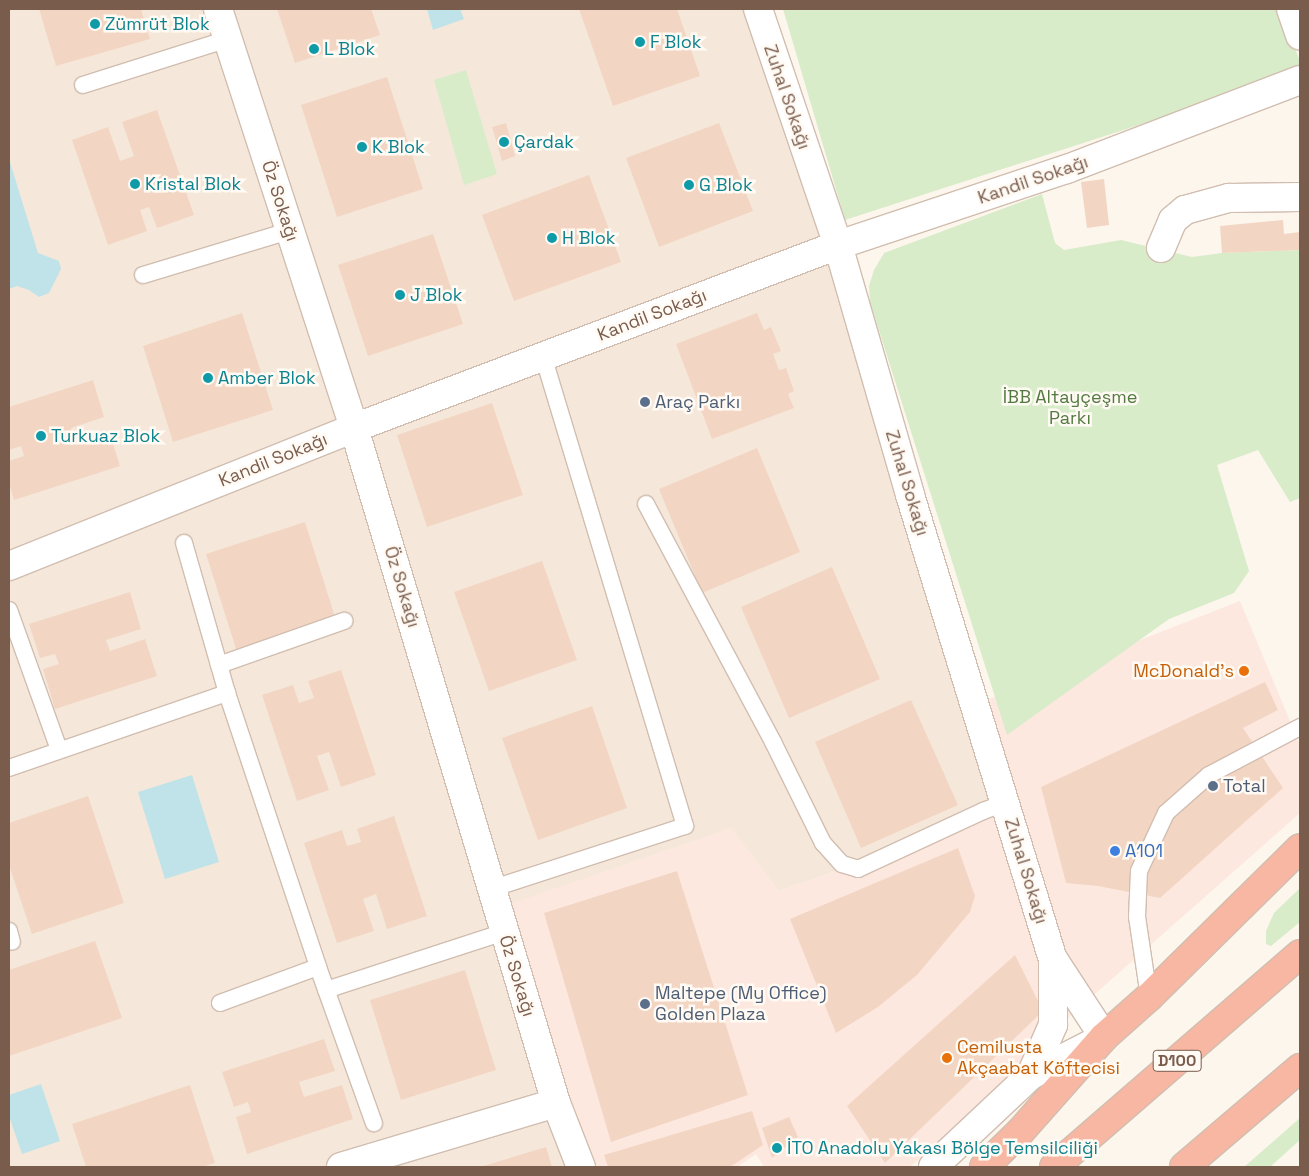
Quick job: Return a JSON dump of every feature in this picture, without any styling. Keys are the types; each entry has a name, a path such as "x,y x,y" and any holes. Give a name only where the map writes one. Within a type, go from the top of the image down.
{"highway":[{"path":"984,1167 1020,1132 1104,1037 1149,997 1300,848"},
{"name":"D100","path":"1054,1167 1300,954"},
{"path":"1184,1167 1300,1068"}],"street":[{"name":"Öz Sokağı","path":"218,9 354,428 556,1103 582,1167"},
{"name":"Zuhal Sokağı","path":"758,9 838,245 910,495 1054,959 1104,1037"},
{"path":"1291,9 1300,35"},
{"name":"Kandil Sokağı","path":"9,566 354,428 543,356 838,245 1067,169 1300,80"},
{"path":"1161,248 1173,220 1185,210 1229,198 1300,198"},
{"name":"Zuhal Sokağı","path":"1031,1075 1053,1025 1054,959"},
{"path":"934,1167 1031,1075 1104,1037"},
{"path":"342,1167 556,1103"}],"lane":[{"path":"83,85 228,39"},
{"path":"143,274 289,231"},
{"path":"491,889 685,826 543,356"},
{"path":"646,504 773,742 822,843 842,864 858,869 983,811 1005,804"},
{"path":"184,544 227,693 318,967 374,1123"},
{"path":"9,610 58,750"},
{"path":"219,665 344,622"},
{"path":"9,768 227,693"},
{"path":"1149,997 1137,917 1139,871 1166,813 1209,776 1300,727"},
{"path":"326,990 504,932"},
{"path":"220,1003 318,967"}],"shaded area":[{"path":"9,9 759,9 838,245 891,379 1015,808 779,891 588,1167 9,1167"},
{"path":"1240,601 1300,745 1300,813 1070,1016 976,1118 909,1167 764,1167 756,1154 737,1167 588,1167 507,905 731,828 779,891 1014,808 984,701"}],"green space":[{"path":"783,9 1279,9 1300,61 1300,73 845,220"},
{"path":"466,70 497,174 464,185 434,80"},
{"name":"İBB Altayçeşme Parkı","path":"1042,194 1055,243 1064,250 1121,240 1192,257 1222,253 1300,250 1300,498 1290,502 1258,450 1217,465 1249,571 1234,593 1169,619 1007,735 870,302 869,286 874,270 884,253"},
{"path":"1300,888 1300,922 1271,946 1266,944 1266,931 1274,913"},
{"path":"1300,1118 1300,1140 1270,1167 1244,1167"}],"water":[{"path":"427,9 460,9 464,19 433,30"},
{"path":"9,159 38,253 59,261 61,269 49,293 39,297 29,290 17,286 9,289"},
{"path":"192,775 219,862 165,879 138,792"},
{"path":"41,1084 60,1141 22,1154 9,1116 9,1095"}],"building":[{"name":"Zümrüt Blok","path":"39,9 141,9 150,39 56,66"},
{"name":"L Blok","path":"277,9 371,9 380,35 295,63"},
{"name":"F Blok","path":"579,9 677,9 700,76 613,106"},
{"name":"K Blok","path":"387,77 423,189 337,217 301,105"},
{"name":"Kristal Blok","path":"157,110 194,215 157,228 149,207 140,210 147,231 108,245 72,140 108,127 120,161 134,156 122,122"},
{"name":"Çardak","path":"506,123 515,156 502,161 492,127"},
{"name":"G Blok","path":"719,123 753,211 659,247 626,158"},
{"name":"H Blok","path":"589,175 621,262 514,301 482,215"},
{"path":"1104,179 1109,225 1087,228 1081,182"},
{"path":"1283,220 1284,234 1300,232 1300,250 1222,253 1220,226"},
{"name":"J Blok","path":"433,234 463,324 368,356 338,265"},
{"name":"Amber Blok","path":"242,313 273,410 173,442 143,346"},
{"path":"757,313 764,330 771,327 781,351 773,354 779,370 786,368 794,391 788,394 794,408 712,439 676,344"},
{"name":"Turkuaz Blok","path":"93,380 104,417 71,428 75,442 109,431 120,466 14,500 9,483 9,461 24,456 21,446 9,450 9,407"},
{"path":"492,403 523,495 427,527 397,435"},
{"path":"757,448 800,552 702,593 659,489"},
{"path":"305,522 336,620 237,652 206,554"},
{"path":"542,561 577,660 489,691 454,592"},
{"path":"832,567 880,679 789,718 741,607"},
{"path":"130,592 141,629 106,640 110,651 145,639 157,676 55,709 43,669 59,664 55,654 40,658 29,624"},
{"path":"341,670 376,775 341,787 329,752 317,756 329,790 297,801 262,695 293,685 299,703 314,698 308,681"},
{"path":"1265,682 1278,710 1243,728 1283,788 1160,898 1098,886 1066,883 1041,787"},
{"path":"911,700 958,805 861,848 815,742"},
{"path":"592,706 627,808 538,840 502,738"},
{"path":"88,796 124,903 32,934 9,865 9,823"},
{"path":"394,816 427,916 387,929 376,894 363,899 374,931 337,943 304,843 342,830 347,846 361,842 357,829"},
{"path":"958,848 975,896 970,912 917,975 878,1007 836,1033 790,919"},
{"name":"Maltepe (My Office) Golden Plaza","path":"677,871 748,1095 611,1142 544,913"},
{"path":"95,941 122,1018 9,1056 9,970"},
{"name":"Cemilusta Akçaabat Köftecisi","path":"1015,955 1043,1011 885,1163 847,1106"},
{"path":"465,970 496,1070 401,1100 370,1000"},
{"path":"324,1039 335,1071 299,1082 304,1097 342,1085 353,1119 247,1154 236,1117 251,1112 248,1102 234,1107 222,1072"},
{"path":"190,1085 215,1163 202,1167 86,1167 72,1124"},
{"path":"752,1111 763,1145 730,1167 608,1167 604,1155"},
{"name":"İTO Anadolu Yakası Bölge Temsilciliği","path":"789,1117 798,1137 772,1158 762,1128"},
{"path":"546,1147 552,1167 480,1167"}],"place":[{"name":"Zümrüt Blok","path":"95,24"},
{"name":"F Blok","path":"640,42"},
{"name":"L Blok","path":"314,49"},
{"name":"Çardak","path":"504,142"},
{"name":"K Blok","path":"362,147"},
{"name":"Kristal Blok","path":"135,184"},
{"name":"G Blok","path":"689,185"},
{"name":"H Blok","path":"552,238"},
{"name":"J Blok","path":"400,295"},
{"name":"Amber Blok","path":"208,378"},
{"name":"Araç Parkı","path":"645,402"},
{"name":"Turkuaz Blok","path":"41,436"},
{"name":"McDonald's","path":"1244,671"},
{"name":"Total","path":"1213,786"},
{"name":"A101","path":"1115,851"},
{"name":"Maltepe (My Office) Golden Plaza","path":"645,1004"},
{"name":"Cemilusta Akçaabat Köftecisi","path":"947,1058"},
{"name":"İTO Anadolu Yakası Bölge Temsilciliği","path":"777,1148"}]}
